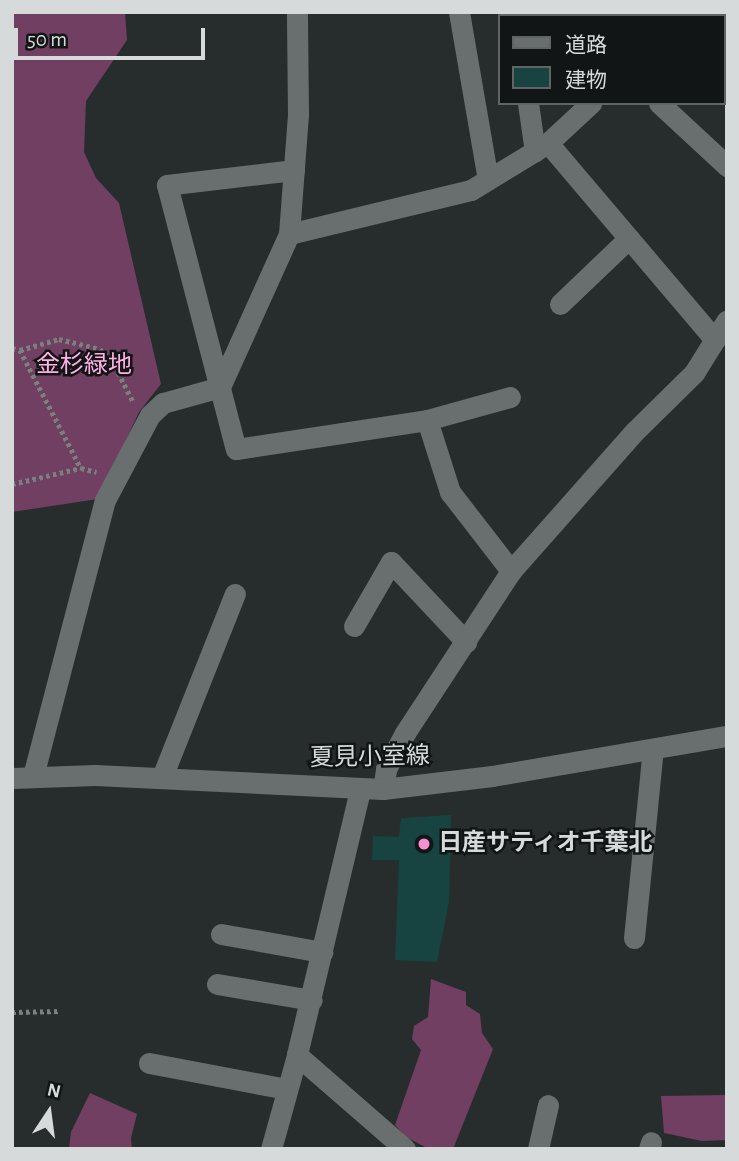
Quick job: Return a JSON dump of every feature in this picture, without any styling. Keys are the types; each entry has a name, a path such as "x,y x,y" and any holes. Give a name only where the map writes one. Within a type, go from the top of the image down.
{"street":[{"path":"220,387 289,234 298,115 297,12"},
{"path":"459,12 488,180"},
{"path":"529,105 541,148 629,238 721,346"},
{"path":"289,234 471,190 541,148 589,105"},
{"path":"661,105 727,166"},
{"path":"294,170 167,186 236,449 428,419 510,397"},
{"path":"560,304 629,238"},
{"path":"383,789 386,769 405,733 511,571 635,431 721,346 727,320"},
{"path":"23,777 105,500 150,415 163,403 220,387"},
{"path":"428,419 450,492 511,571"},
{"path":"354,626 391,562 466,642"},
{"path":"162,777 235,594"},
{"name":"夏見小室線","path":"23,777 162,777 360,790 383,789 492,776 727,737"},
{"path":"634,938 653,749"},
{"path":"271,1149 312,1000 360,790"},
{"path":"221,934 323,953"},
{"path":"217,984 312,1000"},
{"path":"297,1055 405,1149"},
{"path":"149,1063 288,1089"},
{"path":"538,1149 548,1105"}],"path":[{"path":"12,348 20,350 59,339 100,349 115,366 139,413 150,415"},
{"path":"20,350 81,468"},
{"path":"12,484 81,468 117,480"},
{"path":"12,1012 61,1011"}],"green space":[{"name":"金杉緑地","path":"12,12 125,12 127,40 86,101 84,152 96,178 119,203 161,384 139,412 98,499 12,512"},
{"path":"431,979 466,992 466,1005 480,1014 482,1033 493,1049 453,1149 429,1149 406,1137 395,1125 421,1050 412,1039 414,1026 428,1017"},
{"path":"90,1093 137,1114 131,1138 132,1149 69,1149 71,1132"},
{"path":"727,1095 727,1140 702,1141 664,1133 661,1096"}],"building":[{"path":"451,815 449,902 437,962 395,960 399,860 372,860 373,836 399,837 401,818"}],"place":[{"name":"日産サティオ千葉北","path":"424,844"}]}
